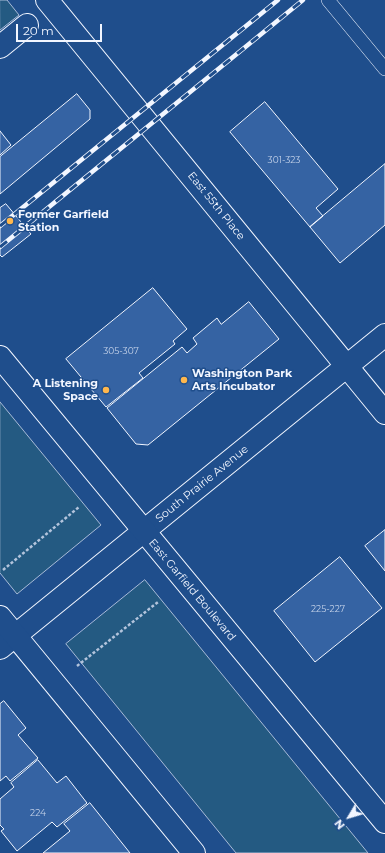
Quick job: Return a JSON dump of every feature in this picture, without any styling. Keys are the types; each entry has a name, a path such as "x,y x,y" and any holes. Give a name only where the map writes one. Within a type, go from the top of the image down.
{"street":[{"name":"East 55th Place","path":"47,0 385,413"},
{"path":"0,47 27,25"},
{"name":"South Prairie Avenue","path":"8,641 385,335"},
{"name":"East Garfield Boulevard","path":"0,357 143,532 385,822"},
{"path":"0,617 8,641 194,853"}],"lane":[{"path":"328,0 385,69"}],"path":[{"path":"3,570 79,507"},
{"path":"77,666 158,602"}],"shaded area":[{"path":"0,0 7,0 19,15 0,30"},
{"path":"0,402 101,525 17,594 0,573"},
{"path":"145,580 368,853 236,853 66,644"}],"building":[{"path":"77,94 90,110 90,119 0,194 0,157"},
{"path":"265,102 338,189 316,208 323,216 310,227 230,132"},
{"path":"0,131 11,145 0,155"},
{"path":"385,164 385,225 340,263 310,227"},
{"name":"Former Garfield Station","path":"6,204 31,234 2,257 0,255 0,208"},
{"path":"153,288 187,329 173,341 175,344 139,373 143,378 106,407 66,359"},
{"name":"Washington Park Arts Incubator","path":"249,302 279,339 148,445 136,444 107,408 182,347 187,353 197,344 193,338 217,318 221,324"},
{"path":"385,530 385,571 365,546"},
{"path":"340,557 382,608 315,662 274,611"},
{"path":"4,701 26,728 18,735 38,758 10,781 6,776 0,781 0,704"},
{"path":"38,760 57,783 66,776 87,803 57,827 52,822 17,851 1,831 4,829 0,825 0,799 14,787 11,783"},
{"path":"90,803 130,853 43,853 70,831 64,824"}],"railway":[{"path":"0,226 278,0"},
{"path":"0,247 303,0"}],"place":[{"name":"Former Garfield Station","path":"10,221"},
{"name":"Washington Park Arts Incubator","path":"184,380"},
{"name":"A Listening Space","path":"106,390"}]}
